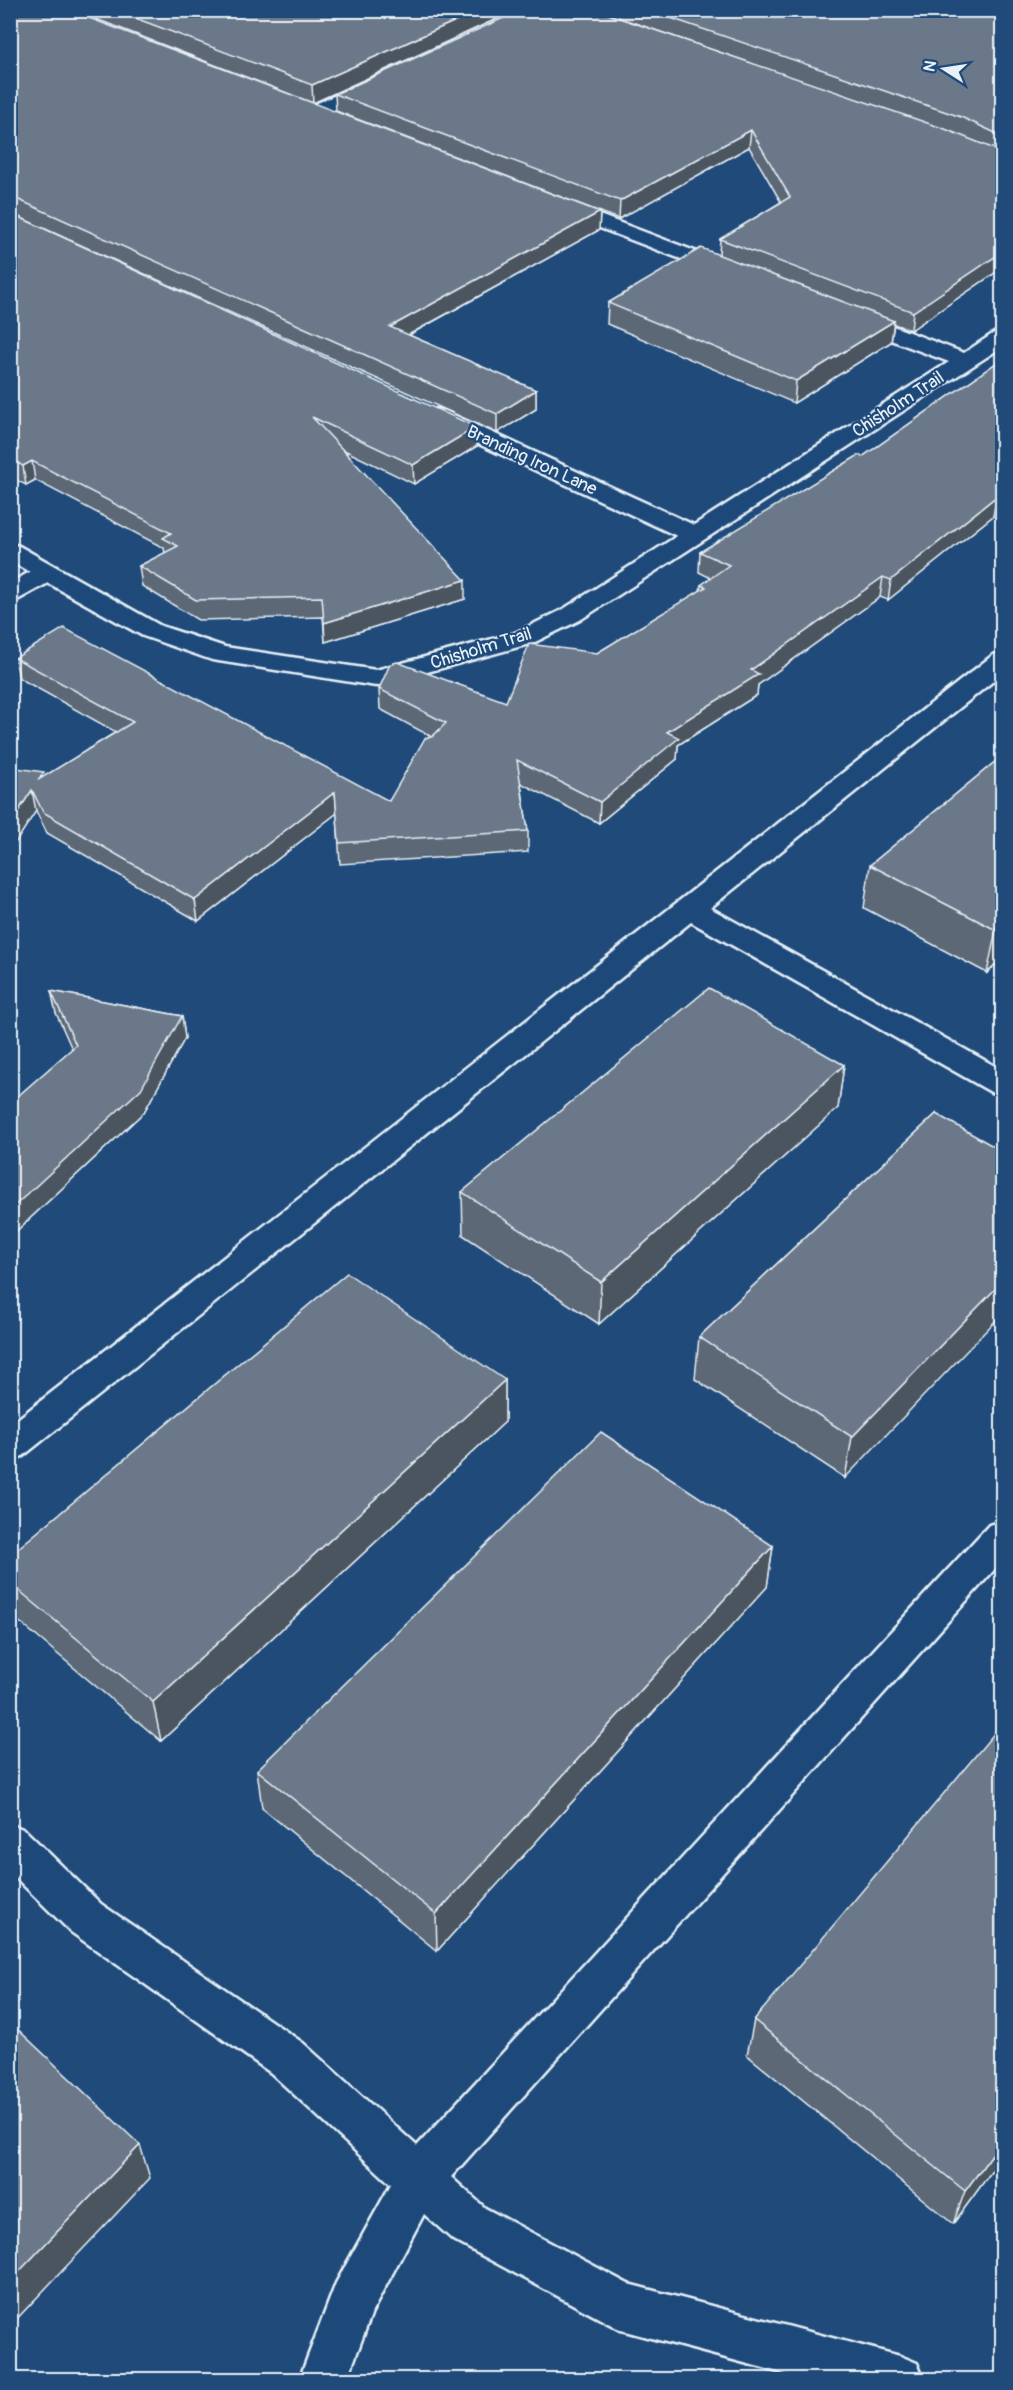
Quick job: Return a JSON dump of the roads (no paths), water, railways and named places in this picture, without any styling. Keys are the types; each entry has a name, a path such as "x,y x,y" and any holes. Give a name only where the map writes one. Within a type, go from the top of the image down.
{"street":[{"path":"315,111 389,78"},
{"path":"292,103 337,120"},
{"path":"535,196 745,276"},
{"path":"833,310 965,361"},
{"name":"Chisholm Trail","path":"10,551 152,631 221,654 376,678 524,638 571,615 1002,338"},
{"name":"Branding Iron Lane","path":"422,409 695,535"},
{"path":"10,594 48,572"},
{"path":"10,1446 1002,661"},
{"path":"688,908 1002,1084"},
{"path":"323,2379 353,2300 419,2178 1002,1536"},
{"path":"10,1843 86,1918 287,2058 469,2224 621,2306 900,2379"}]}
